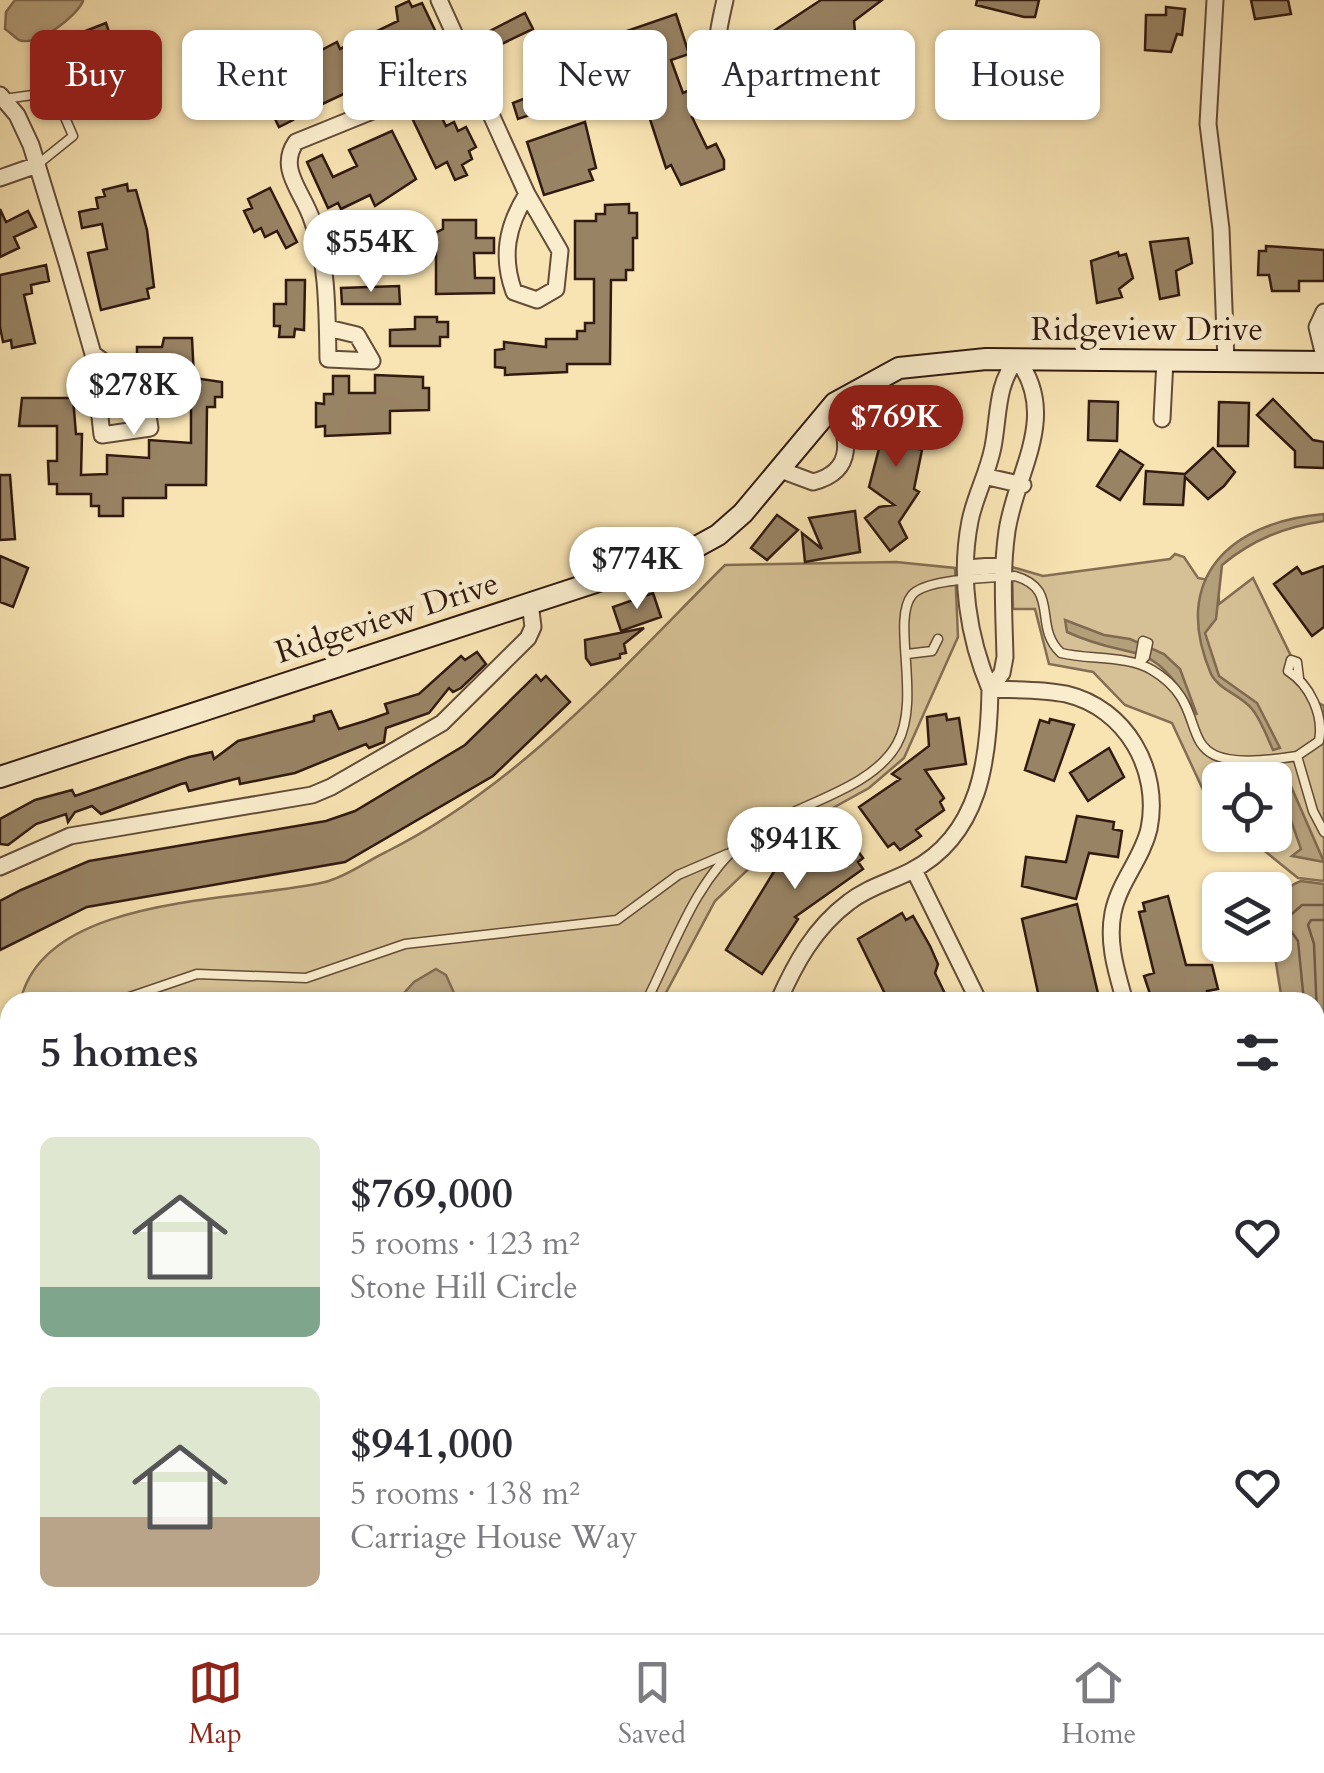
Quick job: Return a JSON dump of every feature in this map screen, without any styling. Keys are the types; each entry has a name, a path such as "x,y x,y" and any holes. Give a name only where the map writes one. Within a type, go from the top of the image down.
{"street":[{"path":"439,0 452,30"},
{"path":"718,30 725,0"},
{"path":"1215,0 1208,124 1221,229 1226,360"},
{"path":"2,97 18,115 37,165 93,354 102,435 150,428 146,401 135,384 93,354"},
{"path":"328,328 321,252 312,218 288,168 288,154 296,142 350,120"},
{"path":"493,120 527,194 560,250 556,290 536,300 514,292 505,261 514,214 527,194"},
{"path":"0,178 37,165"},
{"path":"1324,312 1317,327 1324,359"},
{"path":"783,992 806,946 826,922 873,886 914,870 948,840 976,798 989,748 990,689 970,640 970,517 988,476 1003,380 1018,359 1032,380 1037,412 1022,485 1011,511 1004,571 1002,673 990,689"},
{"name":"Ridgeview Drive","path":"0,777 703,544 743,514 835,403 870,380 918,363 1018,359 1324,359"},
{"path":"1162,419 1165,360"},
{"path":"778,469 813,482 834,474 843,464 848,440 835,403"},
{"path":"988,476 1022,485"},
{"path":"967,574 1004,571"},
{"path":"0,868 70,836 312,795 332,787 452,714 528,638 533,628 530,603"},
{"path":"990,689 1046,691 1091,703 1124,730 1146,766 1152,810 1148,832 1119,892 1111,932 1123,992"},
{"path":"914,870 974,992"}],"lane":[{"path":"2,97 54,92 73,136 37,165"},
{"path":"1004,571 1038,585 1047,632 1061,653 1141,659 1168,684 1198,741 1216,758 1244,762 1298,756 1319,740 1319,710 1300,678"},
{"path":"651,992 686,916 730,853 758,829 832,794 890,754 908,716 905,615 909,598 922,587 967,574"},
{"path":"907,654 932,651 938,639"},
{"path":"1298,756 1313,811 1324,832"},
{"path":"145,992 197,974 306,978 405,944 618,920 678,875 730,853"}],"shaded area":[{"path":"1175,554 1184,557 1198,578 1218,582 1219,604 1253,578 1312,699 1324,706 1324,881 1298,878 1266,852 1292,852 1292,762 1202,762 1202,788 1172,723 1125,705 1093,672 1049,664 1035,609 1013,609 1012,567 1043,576 1170,559"},
{"path":"896,562 955,568 958,637 904,758 869,788 784,835 715,901 666,992 24,992 40,962 70,938 109,920 153,908 325,882 349,873 435,824 525,759 567,722 725,565"}],"water":[{"path":"15,0 83,1 56,29 30,30 27,41 5,29 6,12"},
{"path":"1324,514 1324,521 1270,536 1222,565 1216,619 1205,633 1219,676 1257,703 1280,748 1273,750 1252,709 1211,674 1200,640 1198,610 1204,583 1217,561 1236,543 1290,519"},
{"path":"1065,620 1104,635 1130,639 1164,654 1180,669 1197,715 1180,689 1153,661 1067,632"},
{"path":"1292,789 1324,862 1292,856 1301,849 1292,823"},
{"path":"1301,881 1324,884 1324,992 1281,992 1276,962 1292,962 1292,886"},
{"path":"436,969 446,975 454,992 405,992"}],"building":[{"path":"821,0 882,0 854,21 855,30 775,30"},
{"path":"977,0 1039,0 1035,17 1024,17 976,5"},
{"path":"1251,0 1288,0 1291,14 1255,19"},
{"path":"409,1 412,7 422,3 435,30 379,30 398,21 396,7"},
{"path":"1166,7 1185,9 1182,35 1177,34 1171,52 1145,50 1146,15 1166,15"},
{"path":"525,13 533,29 523,30 523,34 503,43 503,30 492,30"},
{"path":"676,14 687,55 671,60 683,93 687,91 687,120 693,120 707,148 716,144 724,169 681,185 671,165 666,168 650,120 667,120 667,30 630,30"},
{"path":"106,23 108,30 88,30"},
{"path":"337,42 340,49 343,48 343,94 323,104 323,49"},
{"path":"523,99 523,117 518,119 513,103"},
{"path":"413,120 443,120 446,126 454,122 458,131 466,127 476,147 469,151 472,159 462,165 467,175 455,180 447,162 436,168"},
{"path":"585,122 596,168 589,170 593,180 544,195 527,142"},
{"path":"392,131 416,179 375,206 370,195 341,209 338,203 328,208 307,162 322,155 333,177 357,166 349,150"},
{"path":"127,184 128,191 136,190 147,230 154,287 147,289 149,298 101,310 88,253 107,249 102,224 82,228 79,212 98,208 96,198 105,196 103,190"},
{"path":"270,188 297,242 286,248 277,231 265,237 261,228 254,232 244,211 252,208 248,199"},
{"path":"629,204 629,213 637,213 637,238 633,238 633,270 626,270 626,280 611,280 610,364 567,364 567,372 505,375 505,368 495,367 495,350 504,349 504,342 546,347 546,339 577,339 577,331 585,331 585,323 594,323 594,279 575,279 575,221 596,221 596,214 605,214 605,205"},
{"path":"0,209 6,222 28,211 36,227 14,237 19,248 0,257"},
{"path":"443,220 476,220 476,238 494,238 494,253 474,253 475,278 494,278 494,293 436,294 436,253 431,253 431,235 443,229"},
{"path":"368,236 395,236 398,264 341,263 342,245 366,245"},
{"path":"1188,238 1192,263 1176,271 1179,295 1160,299 1150,242"},
{"path":"1266,246 1324,250 1324,281 1299,281 1299,291 1272,291 1269,275 1258,275 1259,251 1266,251"},
{"path":"1118,252 1119,256 1126,254 1133,278 1119,289 1122,297 1097,303 1091,261"},
{"path":"46,265 49,281 31,285 32,293 24,295 35,343 12,348 11,340 3,342 0,327 0,275"},
{"path":"286,280 305,280 304,330 295,329 294,337 279,337 280,326 274,326 274,304 286,304"},
{"path":"399,286 400,304 342,304 341,288"},
{"path":"415,317 437,317 437,322 448,322 448,337 440,337 440,346 390,346 390,330 415,329"},
{"path":"164,338 192,338 194,378 222,382 222,397 215,397 215,407 207,407 206,485 166,485 166,498 123,498 123,516 99,516 99,506 91,506 91,494 57,494 57,484 49,484 48,461 57,461 57,426 19,426 22,398 73,398 76,434 82,434 81,475 107,474 107,455 149,458 149,440 191,443 191,406 164,406 164,367 137,367 137,347 162,347"},
{"path":"375,375 423,377 423,388 429,388 429,410 390,411 390,433 325,436 325,426 316,427 316,403 324,404 324,394 333,394 333,376 349,376 349,393 375,393"},
{"path":"1273,399 1313,440 1324,442 1324,468 1295,467 1295,451 1257,415"},
{"path":"920,401 923,421 915,423 914,448 922,450 914,489 919,492 899,522 907,538 890,551 865,518 879,507 894,505 869,487 881,441 878,409"},
{"path":"1089,401 1118,402 1117,441 1088,440"},
{"path":"1219,402 1249,403 1248,446 1218,446"},
{"path":"1213,448 1235,472 1208,499 1185,477 1183,505 1144,504 1146,471 1185,474"},
{"path":"1120,450 1143,465 1120,500 1097,486"},
{"path":"0,475 10,475 15,539 0,540"},
{"path":"855,511 860,552 805,562 802,533 822,549 809,518"},
{"path":"777,515 798,530 767,560 751,548"},
{"path":"0,556 28,568 13,607 0,602"},
{"path":"1324,566 1324,627 1312,636 1274,584 1297,567 1302,574"},
{"path":"653,593 661,617 621,631 613,607"},
{"path":"644,628 624,644 626,653 620,654 620,658 591,665 586,658 585,640"},
{"path":"477,652 486,664 461,688 453,692 449,688 429,713 386,728 384,742 369,748 366,744 295,773 240,784 239,778 189,791 186,783 181,784 101,814 92,806 75,812 68,822 66,814 36,824 8,845 0,844 0,819 35,800 72,790 75,796 189,757 212,752 214,759 238,741 314,721 314,716 331,711 339,729 365,721 388,713 385,704 419,694 461,656 465,660"},
{"path":"536,675 541,681 546,676 570,702 493,776 345,862 87,907 0,950 0,901 21,890 89,861 326,821 355,811 465,745"},
{"path":"946,714 947,720 959,718 966,764 925,770 944,798 940,802 944,810 916,830 921,836 900,850 894,843 888,847 859,807 900,779 892,774 929,746 927,717"},
{"path":"1050,719 1074,725 1054,781 1025,770 1040,720 1049,723"},
{"path":"1109,748 1124,777 1088,801 1070,773"},
{"path":"1077,816 1114,822 1113,829 1122,831 1118,857 1089,853 1076,899 1022,886 1026,857 1066,862"},
{"path":"834,818 863,858 858,862 863,869 795,917 798,919 762,974 726,950 775,870 772,859"},
{"path":"1168,896 1186,965 1212,965 1218,989 1149,992 1144,976 1154,973 1139,912 1145,911 1143,903"},
{"path":"1077,904 1098,992 1038,992 1022,919"},
{"path":"902,913 906,920 913,916 938,964 935,973 944,992 884,992 858,939"}]}
